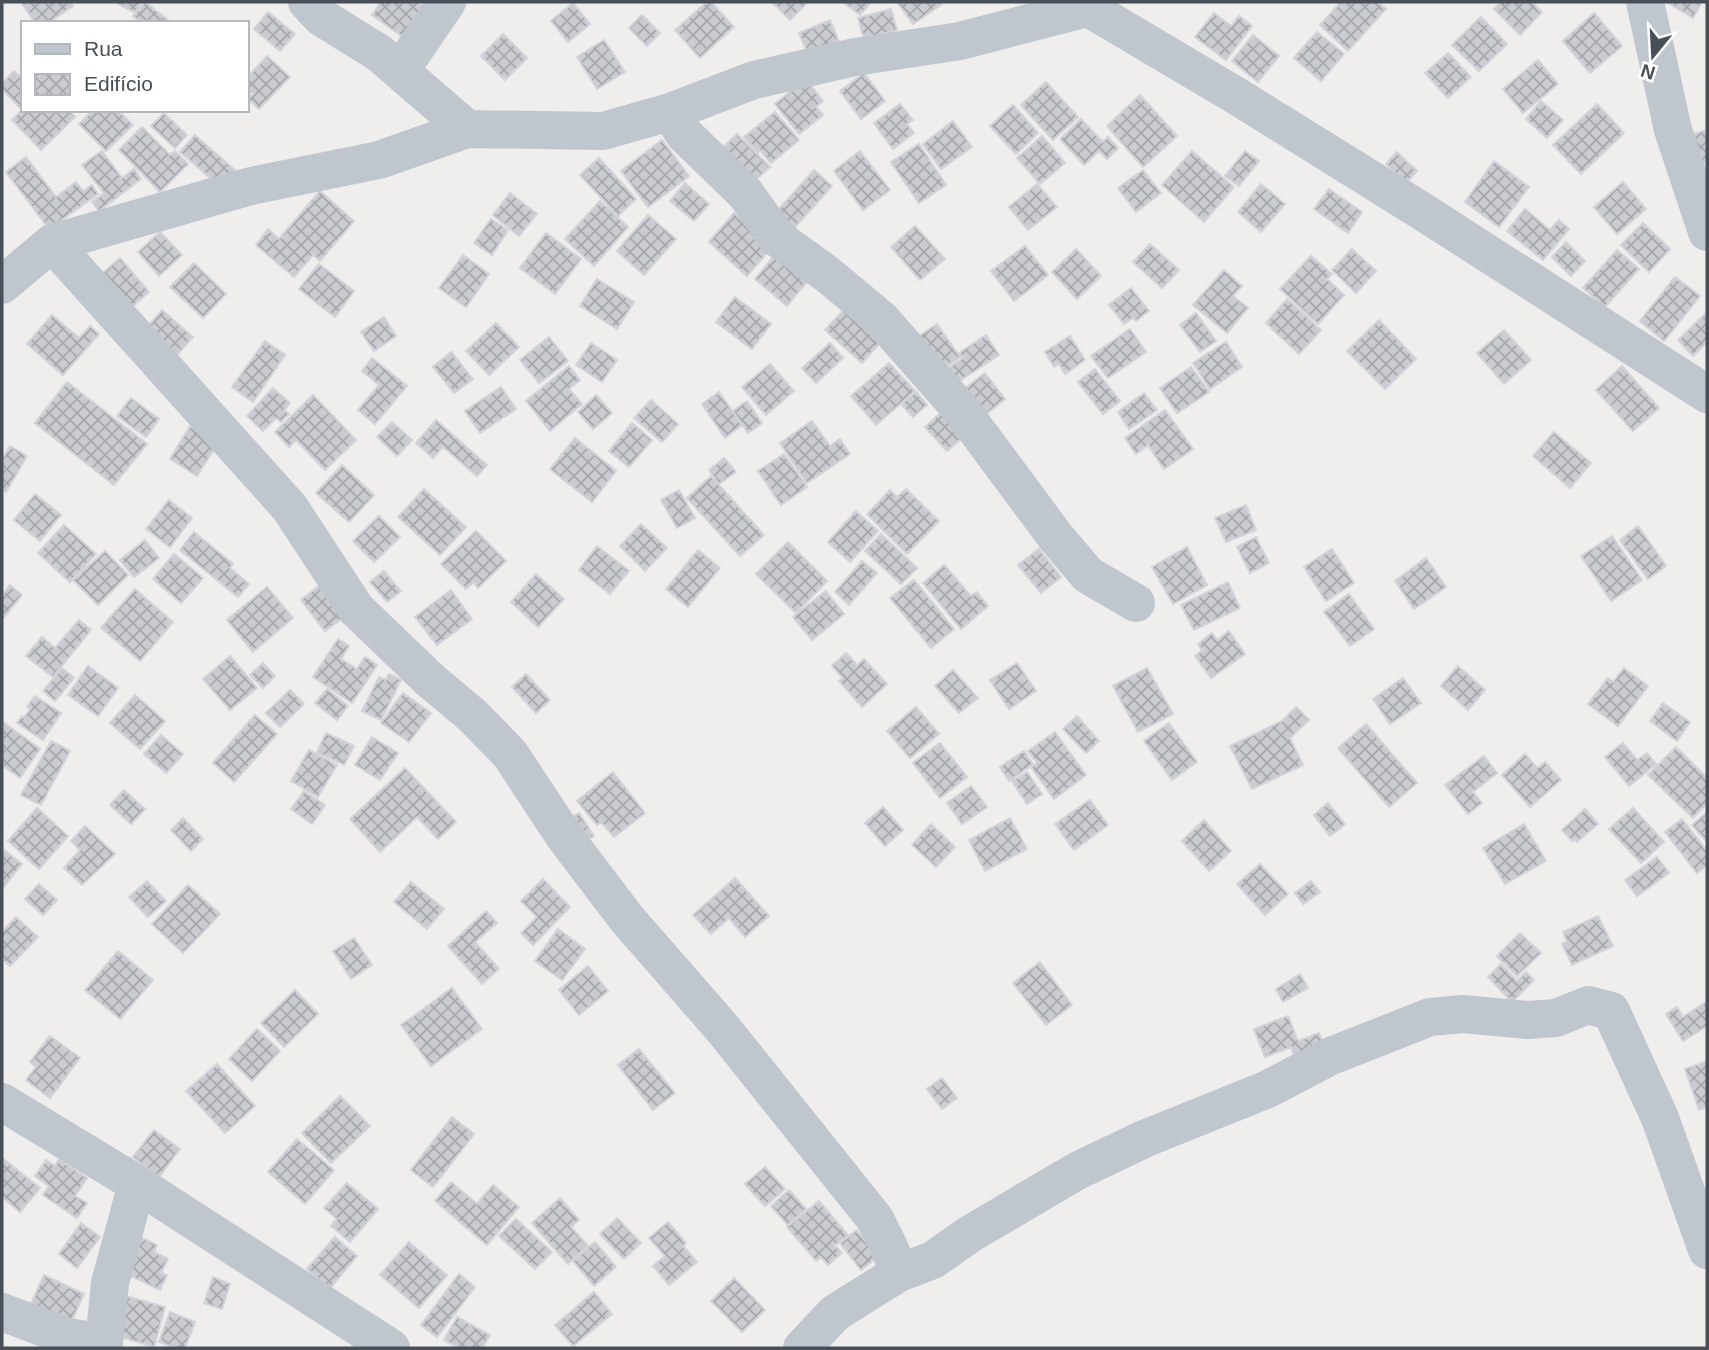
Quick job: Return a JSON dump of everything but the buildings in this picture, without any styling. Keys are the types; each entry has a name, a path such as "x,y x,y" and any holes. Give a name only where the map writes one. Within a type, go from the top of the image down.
{"street":[{"path":"307,2 321,17 379,53 467,129"},
{"path":"400,71 447,2"},
{"path":"1646,2 1673,130 1707,232"},
{"path":"2,285 52,243 251,186 379,160 467,129 603,131 670,112 754,80 855,57 960,41 1082,5 1247,102 1707,394"},
{"path":"670,112 684,134 746,193 777,238 827,274 881,319 963,412 1055,536 1088,575 1136,603"},
{"path":"52,243 290,508 356,609 430,680 473,716 510,754 564,836 627,919 723,1029 875,1219 890,1247 899,1273"},
{"path":"802,1348 835,1312 899,1273 933,1260 970,1234 1077,1171 1143,1139 1268,1089 1331,1056 1430,1017 1463,1014 1528,1020 1556,1018 1588,1005 1611,1011 1660,1118 1707,1250"},
{"path":"2,1102 137,1184 372,1341"},
{"path":"2,1311 68,1337 104,1343 110,1283 137,1184"}]}
